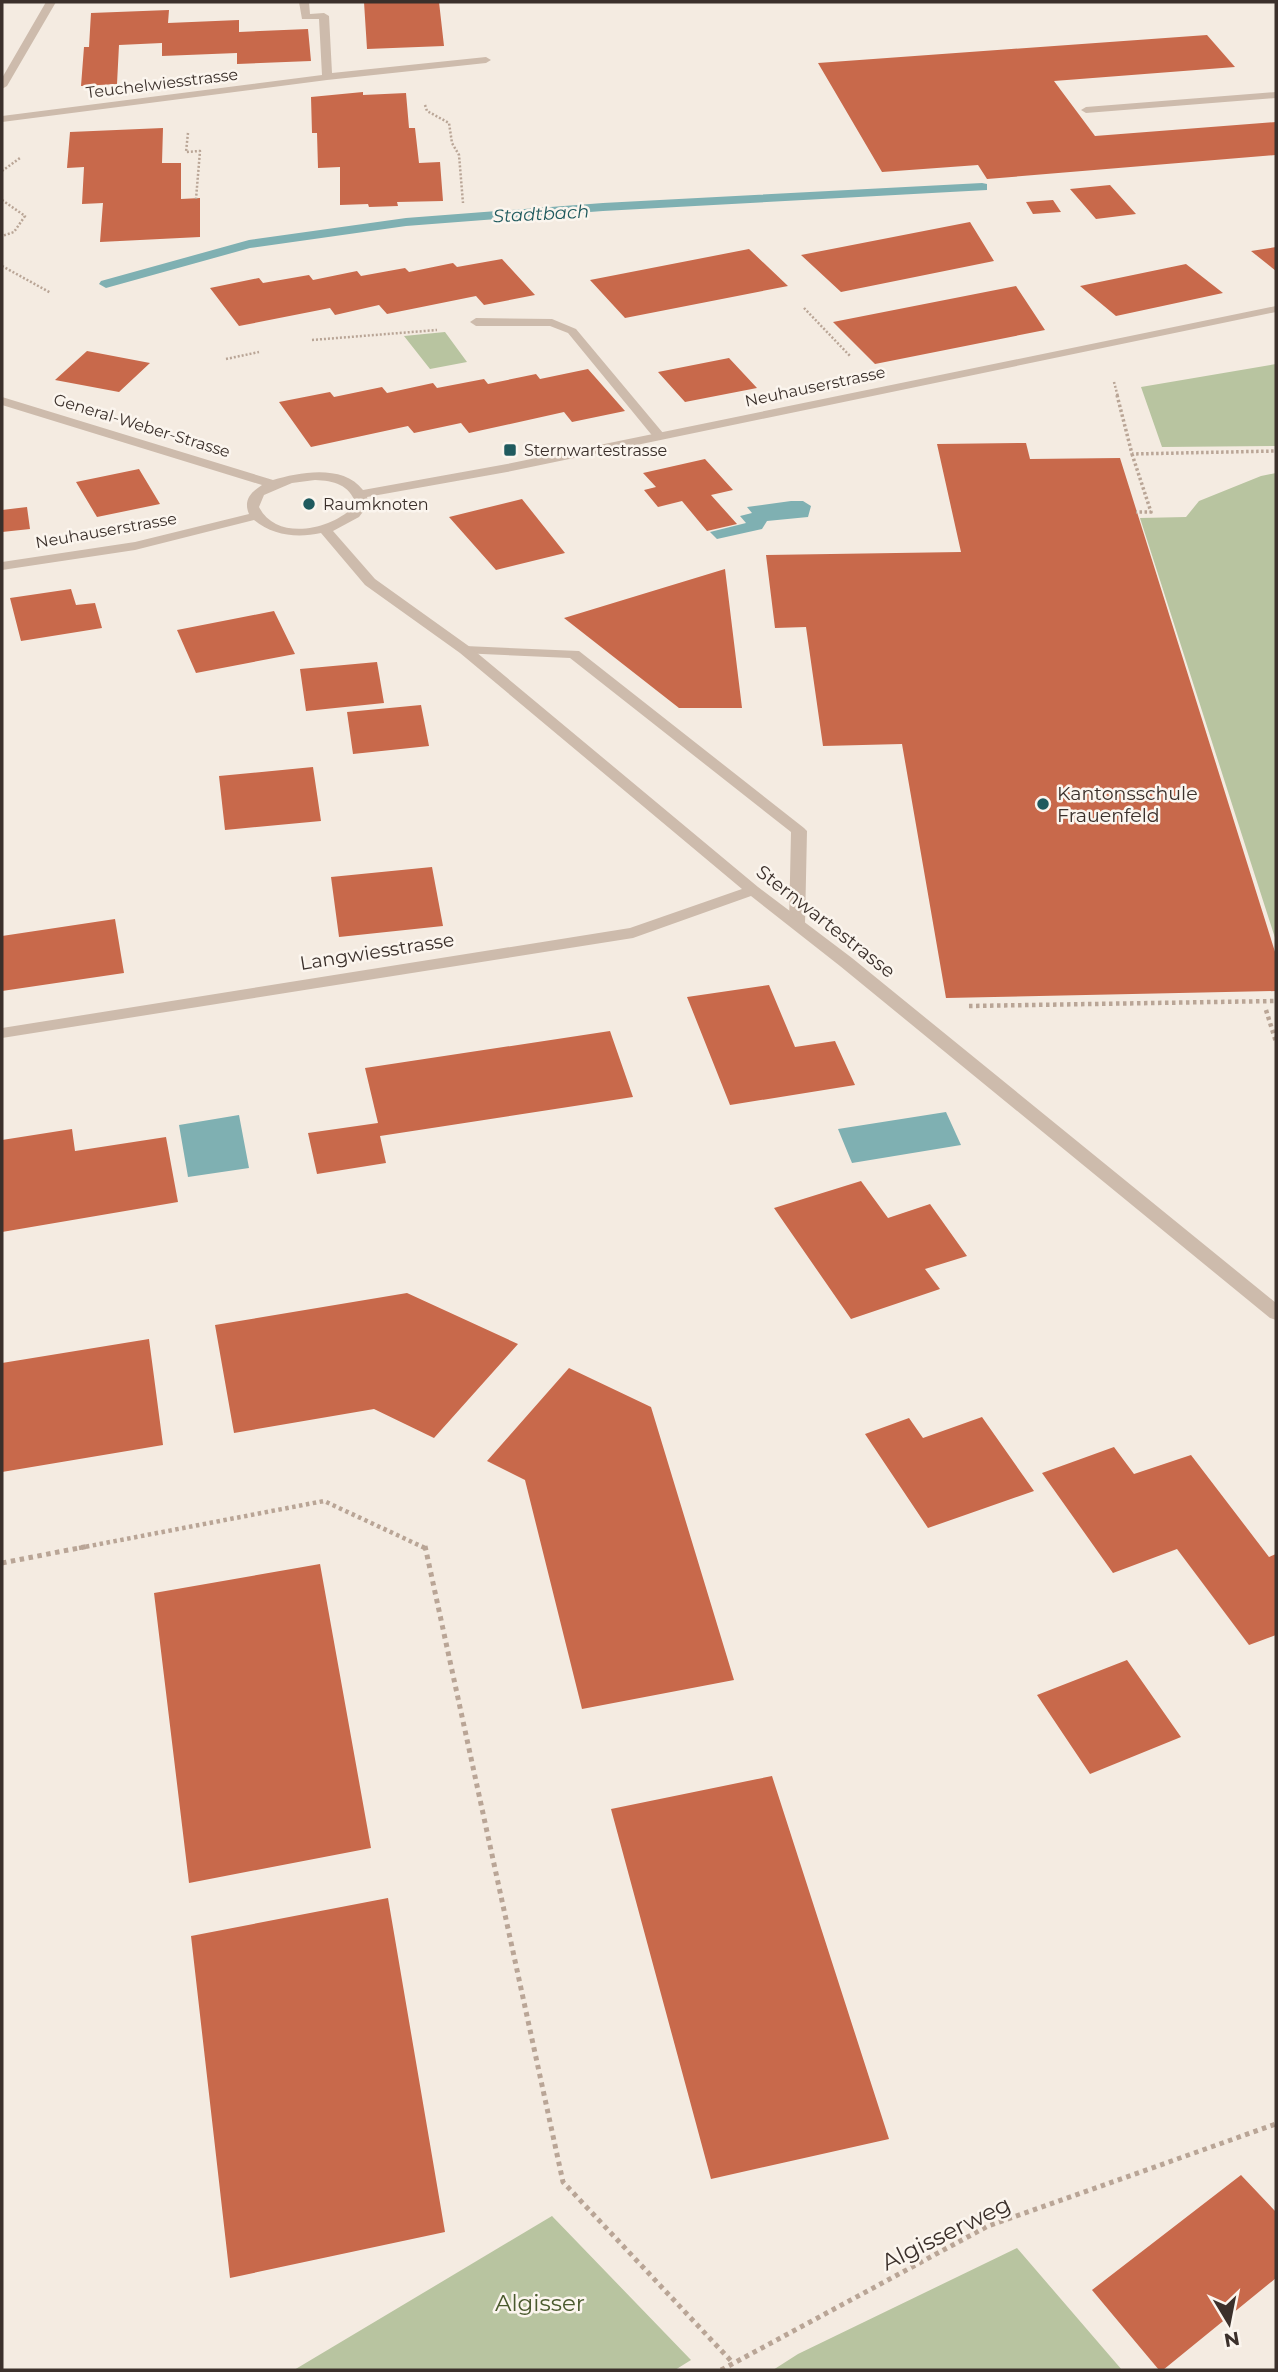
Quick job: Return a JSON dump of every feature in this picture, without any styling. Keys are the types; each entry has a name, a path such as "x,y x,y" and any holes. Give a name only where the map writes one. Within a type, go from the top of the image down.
{"street":[{"path":"2,86 51,2"},
{"path":"304,2 305,17 324,16 327,77"},
{"name":"Teuchelwiesstrasse","path":"2,119 327,77 486,60"},
{"path":"1086,110 1276,95"},
{"name":"Neuhauserstrasse","path":"361,494 507,468 1276,309"},
{"path":"476,323 531,321 552,323 572,331 659,436"},
{"name":"General-Weber-Strasse","path":"2,401 272,484"},
{"path":"324,476 353,486 361,494 363,504 357,515 325,529 284,530 267,524 256,516 253,508 254,499 272,484 288,478 324,476"},
{"name":"Neuhauserstrasse","path":"2,566 135,546 256,516"},
{"name":"Sternwartestrasse","path":"325,529 346,557 370,582 465,650 752,890 901,1007 1276,1312"},
{"path":"465,650 574,654 799,831 797,924"},
{"name":"Langwiesstrasse","path":"2,1033 633,933 752,890"}],"path":[{"path":"180,96 190,118 186,152 200,151 196,199"},
{"path":"427,111 449,122 452,143 459,155 463,204"},
{"path":"2,200 25,216 14,232 2,236"},
{"path":"2,266 51,293"},
{"path":"804,308 860,365"},
{"path":"312,340 455,329 476,323"},
{"path":"226,359 259,352"},
{"path":"1113,380 1151,512 1136,512"},
{"path":"1132,453 1276,451"},
{"path":"901,1007 1276,1000"},
{"path":"1266,1010 1276,1042"},
{"path":"2,1563 324,1501 425,1546 563,2182 733,2362"},
{"name":"Algisserweg","path":"721,2370 988,2226 1276,2124"}],"green space":[{"path":"445,332 467,362 430,369 404,336"},
{"path":"1276,364 1276,446 1162,447 1141,387"},
{"path":"1276,473 1276,941 1140,518 1186,517 1199,501 1261,476"},
{"name":"Algisser","path":"552,2216 691,2360 675,2370 294,2370"},
{"path":"1017,2248 1122,2370 773,2370 798,2354"}],"water":[{"path":"803,501 811,506 808,517 767,521 762,529 717,539 710,532 746,523 740,516 752,513 747,507"},
{"path":"946,1112 961,1145 852,1163 838,1129"},
{"path":"239,1115 249,1168 188,1177 179,1125"}],"building":[{"path":"364,2 439,2 444,46 367,49"},
{"path":"169,10 168,23 239,20 239,32 308,29 311,61 237,64 237,53 162,56 162,43 119,45 117,84 81,86 84,47 89,47 91,13"},
{"path":"1207,35 1235,67 1054,81 1095,136 1276,122 1276,155 987,179 978,165 882,172 818,63"},
{"path":"363,92 363,95 406,93 409,128 415,128 419,163 440,162 443,201 397,202 398,206 340,205 340,167 318,168 317,133 312,133 311,97"},
{"path":"163,128 162,163 181,163 181,199 200,198 200,237 100,242 103,203 82,204 84,167 67,168 70,132"},
{"path":"1110,185 1136,214 1096,219 1070,189"},
{"path":"1053,200 1061,212 1033,214 1026,202"},
{"path":"970,222 994,261 841,292 801,255"},
{"path":"1276,247 1276,271 1251,251"},
{"path":"749,249 788,286 625,318 590,280"},
{"path":"502,259 535,295 484,305 476,296 387,314 379,305 335,315 330,308 239,326 210,288 259,278 263,283 309,275 313,280 357,271 361,276 405,268 409,272 453,263 457,267"},
{"path":"1186,264 1223,293 1116,316 1080,286"},
{"path":"1016,286 1045,330 875,364 833,322"},
{"path":"87,351 150,363 119,392 55,380"},
{"path":"729,358 757,388 685,402 658,372"},
{"path":"588,369 625,411 572,422 564,412 469,433 461,423 414,433 408,426 311,447 279,402 330,392 334,397 382,387 387,393 433,383 437,388 484,379 488,384 536,374 540,379"},
{"path":"1026,443 1030,459 1120,458 1276,955 1276,991 946,998 902,744 823,746 806,627 775,628 766,555 961,552 937,444"},
{"path":"705,459 733,490 711,495 737,524 707,531 682,501 658,507 644,490 656,487 643,473"},
{"path":"139,469 160,504 97,517 76,482"},
{"path":"522,499 565,553 496,570 449,517"},
{"path":"27,507 30,529 2,532 2,510"},
{"path":"725,569 742,708 679,708 564,618"},
{"path":"71,589 76,605 95,603 102,628 21,641 10,598"},
{"path":"274,611 295,654 196,673 177,630"},
{"path":"377,662 384,703 306,711 300,669"},
{"path":"421,705 429,746 353,754 347,712"},
{"path":"313,767 321,821 225,830 219,776"},
{"path":"432,867 443,926 339,937 331,877"},
{"path":"115,919 124,973 2,991 2,936"},
{"path":"769,985 795,1047 835,1041 855,1085 730,1105 687,997"},
{"path":"610,1031 633,1097 380,1136 386,1163 317,1174 308,1133 378,1123 365,1068"},
{"path":"72,1129 75,1151 166,1137 178,1202 2,1232 2,1140"},
{"path":"861,1181 888,1218 930,1204 967,1256 925,1269 940,1289 851,1319 774,1208"},
{"path":"407,1293 518,1344 434,1438 374,1409 234,1433 215,1325"},
{"path":"149,1339 163,1445 2,1472 2,1363"},
{"path":"569,1368 651,1407 734,1680 582,1709 525,1480 487,1461"},
{"path":"982,1417 1034,1491 928,1528 865,1434 909,1418 923,1438"},
{"path":"1114,1447 1134,1474 1191,1455 1269,1557 1276,1554 1276,1635 1249,1645 1177,1549 1113,1573 1042,1473"},
{"path":"320,1564 371,1848 189,1883 154,1593"},
{"path":"1127,1660 1181,1737 1090,1774 1037,1695"},
{"path":"772,1776 889,2139 711,2179 611,1809"},
{"path":"388,1898 445,2232 230,2278 191,1936"},
{"path":"1241,2175 1276,2212 1276,2278 1163,2370 1159,2370 1092,2290"}],"waterway":[{"name":"Stadtbach","path":"106,284 249,244 406,222 603,207 982,187"}],"place":[{"name":"Sternwartestrasse","path":"510,450"},
{"name":"Raumknoten","path":"309,504"},
{"name":"Kantonsschule Frauenfeld","path":"1043,804"}]}
